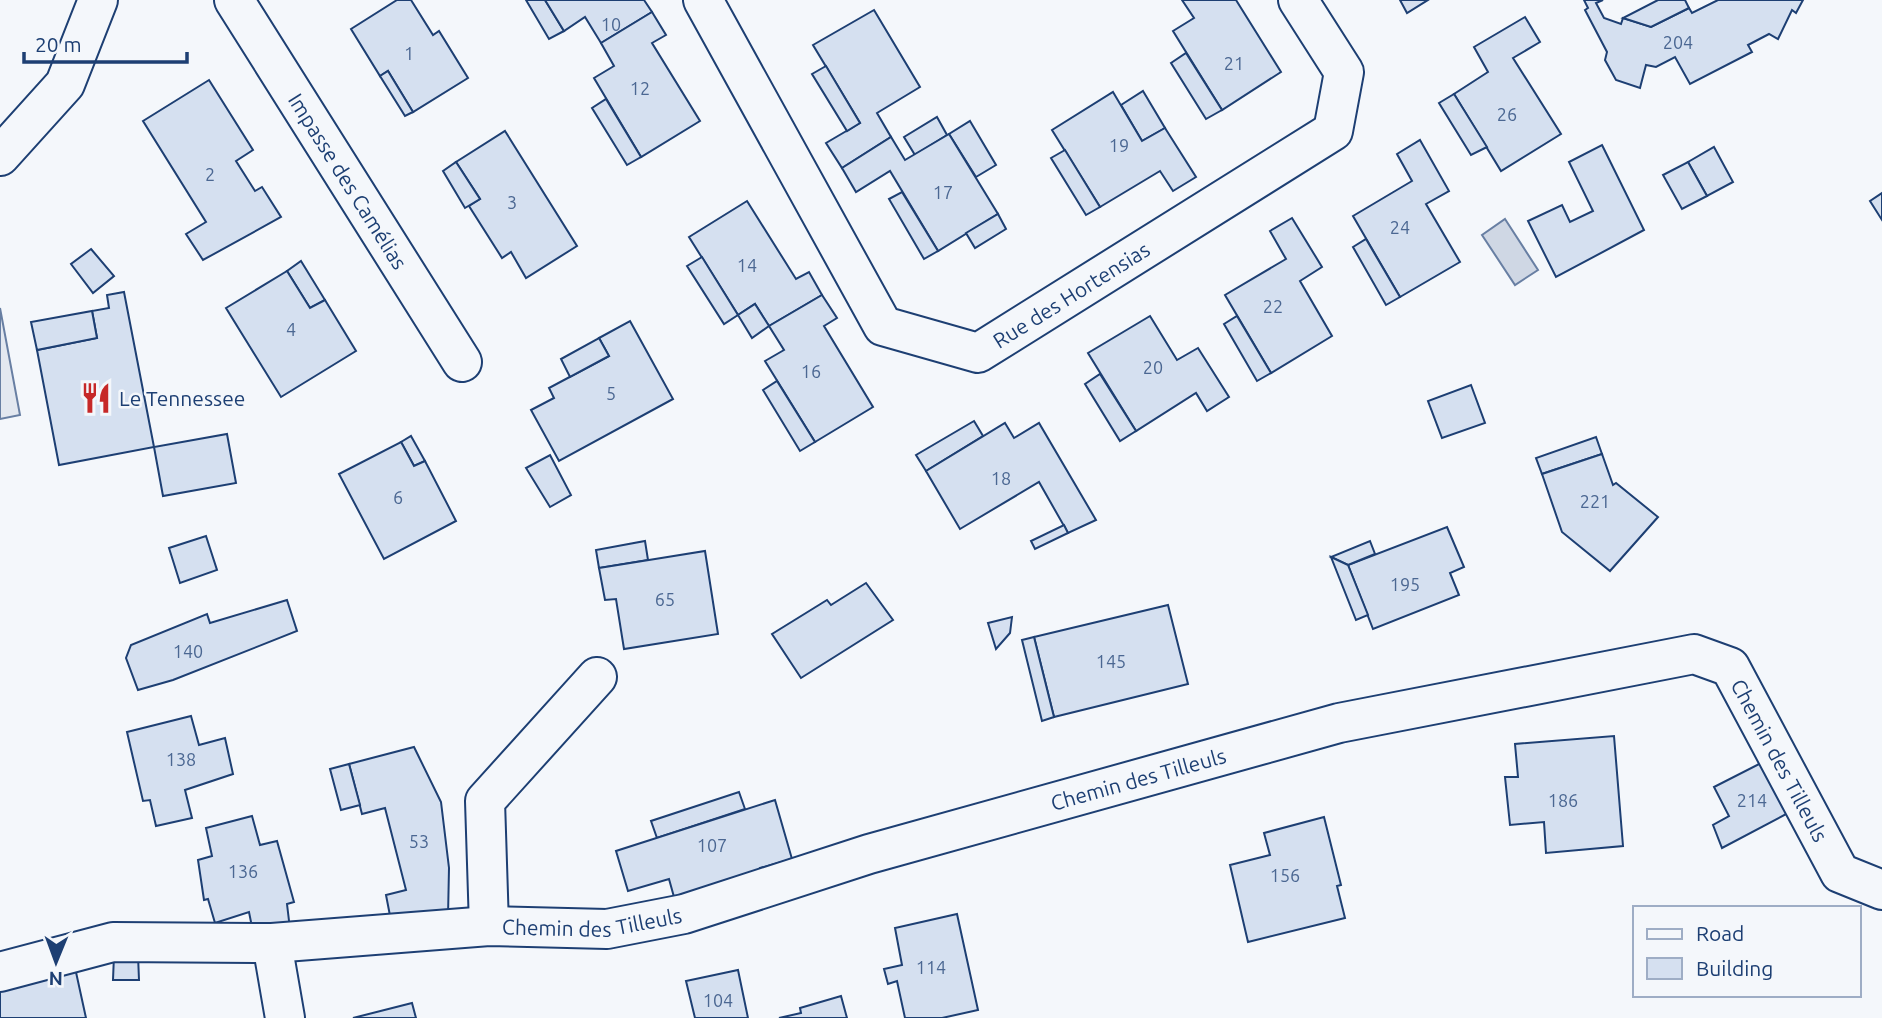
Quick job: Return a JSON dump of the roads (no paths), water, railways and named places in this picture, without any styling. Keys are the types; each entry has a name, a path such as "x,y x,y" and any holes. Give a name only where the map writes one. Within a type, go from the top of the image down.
{"street":[{"path":"0,156 65,84 98,0"},
{"name":"Impasse des Camélias","path":"234,0 462,362"},
{"name":"Rue des Hortensias","path":"703,0 883,326 978,353 1334,131 1344,72 1298,0"},
{"name":"Chemin des Tilleuls","path":"0,972 113,942 272,943 489,926 607,929 684,914 869,854 1339,723 1694,653 1730,667 1840,873 1882,890"},
{"path":"489,926 485,801 597,677"},
{"path":"272,943 285,1018"}],"place":[{"name":"Le Tennessee","path":"96,398"}]}
